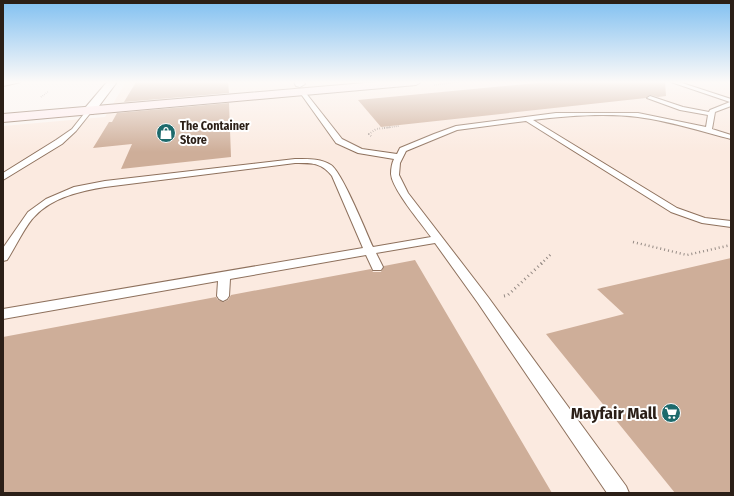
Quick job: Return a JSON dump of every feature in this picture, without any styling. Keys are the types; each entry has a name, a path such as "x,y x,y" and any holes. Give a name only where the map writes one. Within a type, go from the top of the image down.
{"main road":[{"path":"3,118 102,105"},
{"path":"3,110 114,105"}],"lane":[{"path":"314,105 339,141 346,147 370,153 400,157"},
{"path":"670,105 711,114"},
{"path":"709,130 709,122 712,111 728,105"},
{"path":"3,177 59,142 74,130 93,106"},
{"path":"619,493 483,300 404,194 395,175 396,162 403,150 436,135 456,128 580,114 638,115 709,130 731,137"},
{"path":"474,118 483,125"},
{"path":"527,119 674,210 711,222 731,224"},
{"path":"3,257 31,214 49,201 78,189 202,172 315,161 329,166 336,176 377,267"},
{"path":"3,314 438,239"},
{"path":"224,276 224,296"}],"path":[{"path":"373,139 369,134 376,129 399,126"},
{"path":"633,242 687,255 731,245"},
{"path":"483,300 508,295 551,254"}],"shaded area":[{"path":"112,105 731,105 731,493 3,493 3,126 105,117"}],"building":[{"name":"The Container Store","path":"205,105 229,105 231,157 121,169 132,144 93,148 109,122 112,122 117,113"},
{"path":"362,105 581,105 381,127"},
{"name":"Mayfair Mall","path":"731,258 731,493 675,493 546,334 624,314 597,289"},
{"path":"415,260 552,493 3,493 3,337 216,297 218,300 224,302 228,300 231,295 371,269 373,272 381,272 384,266"}],"place":[{"name":"The Container Store","path":"166,133"},
{"name":"Mayfair Mall","path":"671,413"}]}
